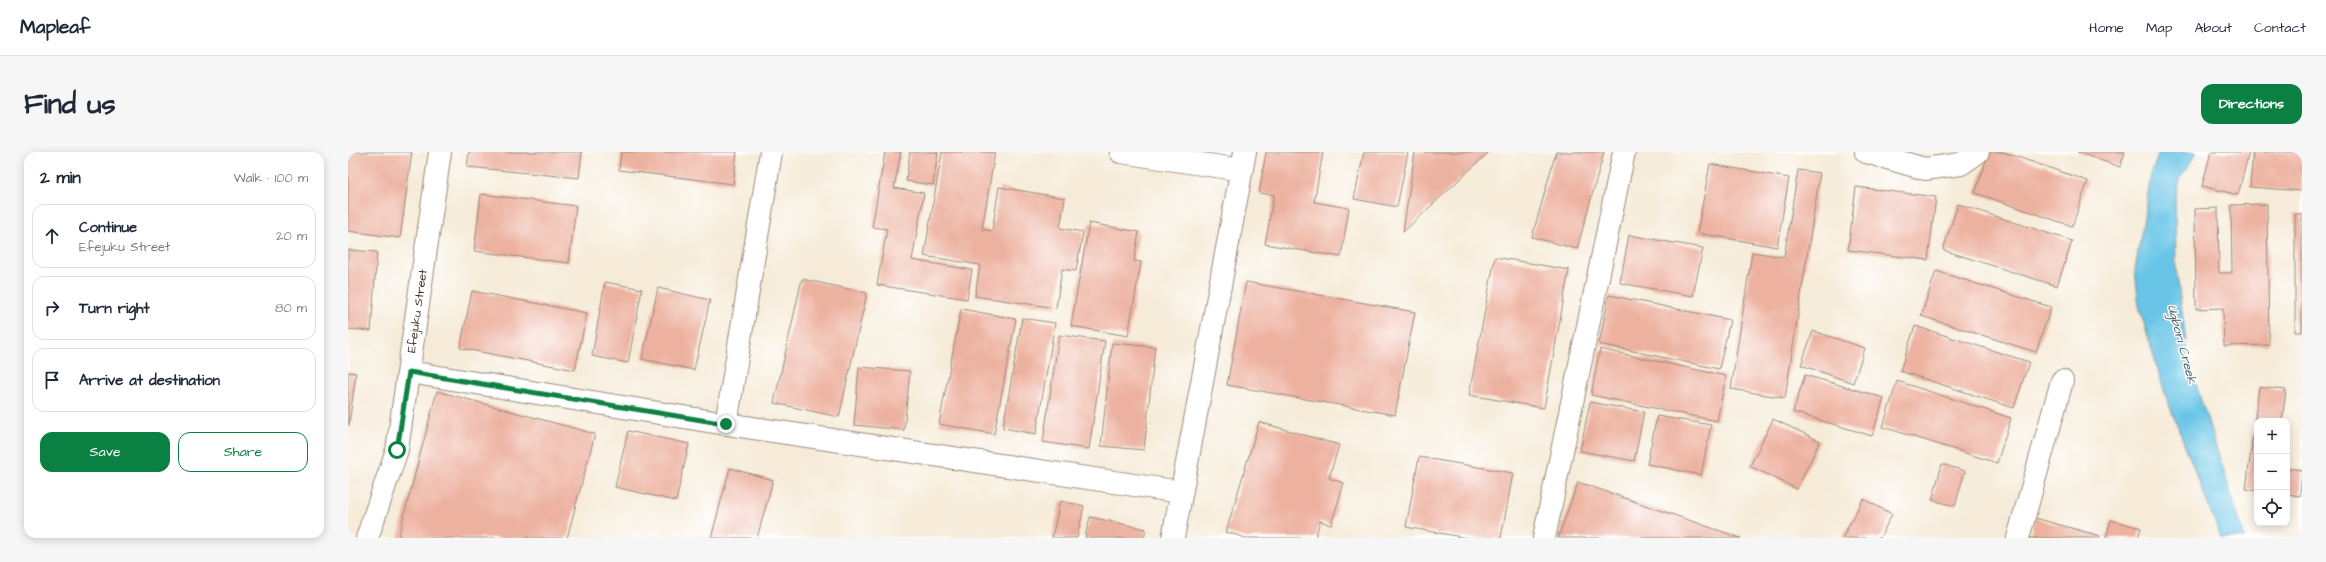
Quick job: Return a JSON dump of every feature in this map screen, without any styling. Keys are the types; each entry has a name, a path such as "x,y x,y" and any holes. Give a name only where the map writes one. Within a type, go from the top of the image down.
{"street":[{"name":"Efejuku Street","path":"367,538 397,450 440,152"},
{"path":"726,424 771,152"},
{"path":"1121,152 1243,161 1173,538"},
{"path":"1544,538 1624,152"},
{"path":"1866,152 1925,169 1961,164 1978,152"},
{"path":"409,372 726,424 1182,492"},
{"path":"2018,538 2062,381"}],"water":[{"name":"Ugbori Creek","path":"2159,152 2197,152 2181,177 2175,196 2176,269 2189,362 2245,538 2221,538 2165,394 2139,306 2135,270 2151,175"}],"building":[{"path":"348,152 412,152 400,238 348,231"},
{"path":"469,152 582,152 579,178 467,167"},
{"path":"621,152 737,152 733,184 619,170"},
{"path":"882,152 901,152 894,188 924,193 912,260 972,270 967,299 877,285 887,229 872,227 885,153"},
{"path":"910,152 938,152 933,185 906,181"},
{"path":"942,152 995,152 982,229 992,231 999,187 1065,198 1060,228 1083,232 1076,271 1062,269 1056,308 975,296 980,265 924,256"},
{"path":"1266,152 1323,152 1314,202 1349,208 1341,257 1265,244 1274,195 1259,193"},
{"path":"1364,152 1408,152 1397,207 1354,199"},
{"path":"1415,152 1489,152 1403,232"},
{"path":"1556,152 1604,152 1577,249 1532,237"},
{"path":"1989,152 2003,152 2088,181 2072,226 1975,193"},
{"path":"2077,152 2125,152 2120,167"},
{"path":"2211,152 2249,152 2238,195 2202,186"},
{"path":"2253,152 2302,152 2302,191 2250,187"},
{"path":"1710,164 1789,178 1777,247 1697,233"},
{"path":"1798,170 1820,173 1785,398 1731,389 1752,252 1784,257"},
{"path":"1856,187 1936,197 1928,260 1848,250"},
{"path":"481,194 576,206 569,263 474,251"},
{"path":"1958,204 2072,241 2057,286 1943,250"},
{"path":"2267,204 2269,345 2224,346 2223,308 2196,309 2195,209 2218,208 2219,273 2232,273 2231,205"},
{"path":"2295,214 2302,214 2302,332 2295,332"},
{"path":"1089,223 1139,232 1134,261 1141,262 1128,336 1071,326"},
{"path":"1629,235 1703,248 1693,296 1620,283"},
{"path":"348,250 377,252 371,331 348,329"},
{"path":"1495,257 1569,270 1544,408 1469,395"},
{"path":"1936,271 2051,307 2036,352 1921,316"},
{"path":"802,279 867,293 839,417 774,403"},
{"path":"605,282 642,289 628,363 592,356"},
{"path":"1246,282 1415,312 1395,415 1227,385"},
{"path":"658,288 710,300 694,370 642,359"},
{"path":"472,291 587,313 575,370 460,348"},
{"path":"1609,295 1730,320 1719,369 1599,344"},
{"path":"961,309 1016,319 994,434 939,424"},
{"path":"1022,318 1055,323 1036,434 1003,428"},
{"path":"1915,326 2029,362 2014,408 1900,371"},
{"path":"1813,331 1865,348 1853,383 1801,365"},
{"path":"1059,335 1105,341 1089,449 1043,442"},
{"path":"1112,343 1155,347 1144,450 1101,446"},
{"path":"1600,349 1726,376 1717,421 1591,395"},
{"path":"859,367 910,371 904,430 854,425"},
{"path":"348,372 356,373 349,425 348,425"},
{"path":"1805,375 1884,398 1872,436 1793,412"},
{"path":"1897,381 2011,418 1997,463 1883,427"},
{"path":"2259,387 2286,390 2282,418 2255,418"},
{"path":"437,391 595,434 567,538 398,538"},
{"path":"1590,402 1644,412 1634,461 1580,451"},
{"path":"1657,416 1711,425 1701,475 1647,464"},
{"path":"1773,419 1820,441 1797,489 1750,466"},
{"path":"1259,422 1339,445 1329,478 1344,483 1331,525 1320,521 1315,538 1246,538 1226,532"},
{"path":"2254,426 2254,490 2246,489"},
{"path":"628,431 689,444 676,501 615,487"},
{"path":"1419,457 1513,473 1501,538 1467,538 1406,527"},
{"path":"1942,464 1965,471 1955,506 1932,500"},
{"path":"730,468 773,480 757,538 711,538"},
{"path":"2290,468 2302,470 2300,496 2290,494"},
{"path":"1578,482 1741,538 1558,538"},
{"path":"1863,499 1892,514 1880,538 1842,538"},
{"path":"1060,501 1084,506 1077,538 1052,538"},
{"path":"1090,517 1146,529 1144,538 1085,538"},
{"path":"2035,518 2100,536 2099,538 2029,538"},
{"path":"2111,520 2141,528 2138,538 2106,538"}],"route":[{"path":"397,450 409,372 726,424"}]}
